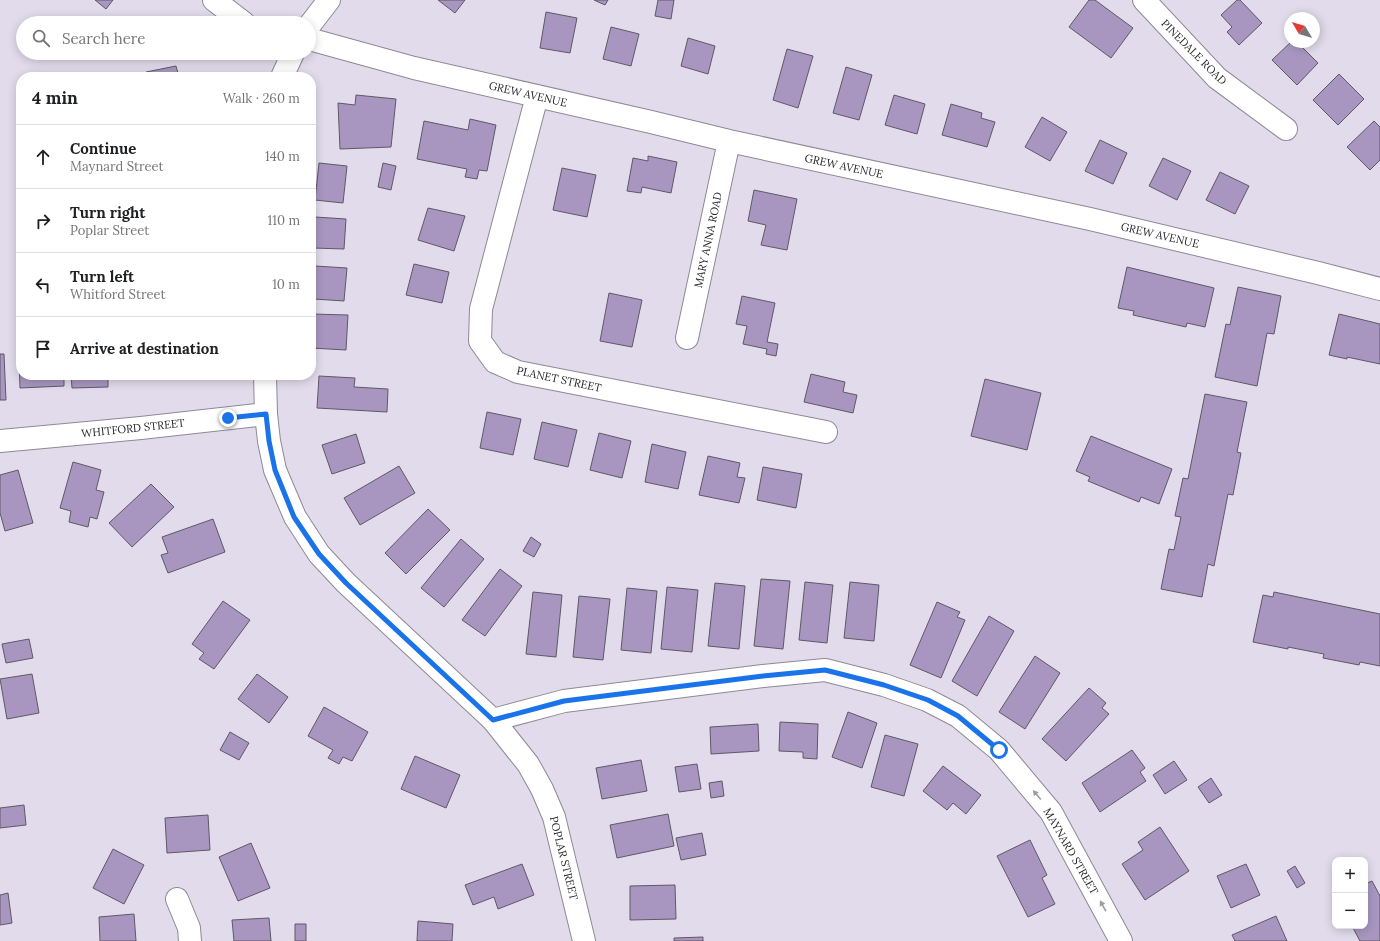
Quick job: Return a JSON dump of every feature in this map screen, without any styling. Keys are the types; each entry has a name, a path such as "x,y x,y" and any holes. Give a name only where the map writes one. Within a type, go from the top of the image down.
{"street":[{"path":"214,0 235,16"},
{"path":"316,17 329,0"},
{"name":"PINEDALE ROAD","path":"1144,0 1217,78 1286,129"},
{"name":"GREW AVENUE","path":"316,40 414,68 729,141 1090,218 1380,289"},
{"path":"284,72 290,60"},
{"name":"PLANET STREET","path":"537,96 481,309 480,341 495,362 518,372 826,432"},
{"name":"MARY ANNA ROAD","path":"687,338 729,141"},
{"name":"POPLAR STREET","path":"265,380 266,414 269,441 275,470 294,517 319,554 346,583 493,720 528,764 542,789 554,817 584,941"},
{"name":"WHITFORD STREET","path":"0,441 142,428 266,414"},
{"name":"MAYNARD STREET","path":"493,720 564,701 763,676 825,670 884,685 928,700 958,716 999,750 1051,812 1120,941"},
{"path":"176,899 189,928 190,941"}],"building":[{"path":"95,0 113,0 106,9"},
{"path":"438,0 465,0 455,13"},
{"path":"594,0 608,0 605,5"},
{"path":"658,0 674,0 671,19 655,16"},
{"path":"1089,0 1095,0 1133,28 1111,58 1069,27"},
{"path":"1237,0 1240,0 1262,23 1239,45 1227,32 1232,27 1221,15"},
{"path":"546,12 577,18 570,53 540,48"},
{"path":"611,27 639,34 631,66 603,59"},
{"path":"688,38 715,46 708,74 681,66"},
{"path":"1285,48 1303,48 1318,63 1297,85 1272,60"},
{"path":"787,49 813,56 798,108 773,100"},
{"path":"176,66 178,72 146,72"},
{"path":"846,67 872,75 859,120 833,113"},
{"path":"1339,74 1364,99 1338,125 1313,100"},
{"path":"356,95 396,99 391,147 340,149 338,103 355,105"},
{"path":"894,95 925,104 917,134 885,125"},
{"path":"951,104 982,113 981,118 995,122 987,147 942,135"},
{"path":"1042,117 1067,132 1050,161 1025,147"},
{"path":"470,119 496,125 487,171 479,170 477,179 465,177 467,169 417,159 424,121 468,130"},
{"path":"1374,121 1380,127 1380,160 1370,170 1347,147"},
{"path":"1100,140 1127,153 1113,184 1085,171"},
{"path":"648,156 677,162 671,193 642,187 641,193 627,191 633,158 648,161"},
{"path":"1163,158 1191,171 1177,200 1149,186"},
{"path":"319,163 347,166 343,203 316,200"},
{"path":"383,163 396,166 391,190 378,187"},
{"path":"562,168 596,175 587,217 553,210"},
{"path":"1220,172 1249,186 1235,214 1206,200"},
{"path":"754,190 797,199 787,250 761,245 766,225 748,221"},
{"path":"428,208 465,216 454,251 418,240"},
{"path":"316,217 346,219 344,249 316,248"},
{"path":"414,264 449,272 442,303 406,295"},
{"path":"316,266 347,268 344,301 316,299"},
{"path":"1127,267 1214,288 1205,327 1187,323 1186,327 1133,315 1134,311 1118,308"},
{"path":"1238,287 1281,296 1274,334 1267,333 1257,386 1215,377 1226,324 1230,325"},
{"path":"609,293 642,300 632,347 600,341"},
{"path":"742,296 775,303 767,342 778,344 776,356 766,354 767,349 743,344 747,326 736,324"},
{"path":"316,314 348,315 346,350 316,348"},
{"path":"1339,314 1380,324 1380,364 1329,355"},
{"path":"0,354 4,354 6,400 0,400"},
{"path":"811,374 845,382 843,392 857,395 853,413 804,402"},
{"path":"319,376 355,378 354,387 388,389 387,412 317,408"},
{"path":"985,379 1041,393 1027,450 971,436"},
{"path":"20,380 64,380 64,386 20,388"},
{"path":"71,380 108,380 108,387 72,388"},
{"path":"1205,394 1247,402 1237,452 1241,453 1233,495 1228,494 1214,566 1208,564 1202,597 1161,589 1169,549 1174,550 1181,517 1175,516 1183,478 1188,479"},
{"path":"487,412 521,419 513,455 480,448"},
{"path":"542,422 577,430 568,467 534,459"},
{"path":"599,433 631,441 622,478 590,470"},
{"path":"356,434 365,463 332,474 322,445"},
{"path":"1091,436 1172,469 1159,504 1141,497 1139,502 1088,481 1090,477 1076,471"},
{"path":"652,444 686,452 678,489 645,482"},
{"path":"708,456 740,463 737,477 745,478 739,503 699,495"},
{"path":"73,462 101,470 96,490 104,492 97,519 90,517 88,527 69,522 71,511 60,508"},
{"path":"399,466 415,493 360,525 344,498"},
{"path":"763,467 802,474 796,508 757,500"},
{"path":"18,470 33,523 5,531 0,513 0,475"},
{"path":"151,484 174,507 132,547 109,523"},
{"path":"428,509 450,530 406,574 385,553"},
{"path":"213,519 225,552 168,573 161,555 168,553 162,537"},
{"path":"531,537 541,544 534,557 523,551"},
{"path":"461,539 484,559 444,607 421,588"},
{"path":"500,569 522,586 485,636 462,620"},
{"path":"761,579 790,581 783,649 754,646"},
{"path":"805,582 833,585 827,643 799,640"},
{"path":"850,582 879,585 874,641 844,638"},
{"path":"715,583 745,586 739,649 708,646"},
{"path":"667,587 698,590 692,652 661,649"},
{"path":"627,588 657,591 651,653 621,650"},
{"path":"533,592 562,595 556,657 526,654"},
{"path":"1274,592 1380,614 1380,666 1360,662 1359,665 1323,658 1324,654 1253,642 1263,595 1273,597"},
{"path":"579,596 610,599 603,660 573,657"},
{"path":"223,601 250,620 214,669 199,659 204,653 192,644"},
{"path":"937,602 960,612 957,617 965,620 941,678 910,665"},
{"path":"989,616 1014,631 977,696 952,681"},
{"path":"29,639 33,658 6,663 2,644"},
{"path":"1035,656 1060,673 1025,729 999,712"},
{"path":"32,674 39,713 7,719 0,679"},
{"path":"257,674 288,697 269,723 238,699"},
{"path":"1089,688 1106,703 1102,708 1109,714 1066,761 1042,739"},
{"path":"324,707 368,732 352,761 343,757 339,764 328,758 333,750 308,736"},
{"path":"848,712 877,723 862,768 832,757"},
{"path":"780,722 818,724 817,759 803,758 803,752 779,751"},
{"path":"758,724 759,751 711,754 710,727"},
{"path":"230,732 249,743 239,760 220,750"},
{"path":"885,735 918,744 904,796 871,787"},
{"path":"1132,750 1145,768 1140,772 1146,781 1100,812 1082,783"},
{"path":"415,756 460,775 446,808 401,789"},
{"path":"641,760 647,791 602,799 596,768"},
{"path":"1174,761 1187,780 1165,794 1153,775"},
{"path":"697,764 701,789 679,792 675,767"},
{"path":"943,766 981,795 966,814 953,803 947,810 923,791"},
{"path":"1211,778 1222,795 1209,803 1198,787"},
{"path":"722,781 724,796 711,798 709,783"},
{"path":"24,805 26,825 0,828 0,808"},
{"path":"668,814 674,846 617,858 610,825"},
{"path":"208,815 210,850 167,853 165,818"},
{"path":"1160,827 1189,871 1145,900 1122,864 1143,850 1138,842"},
{"path":"702,833 706,855 681,860 676,838"},
{"path":"1030,840 1047,875 1042,878 1055,904 1028,917 997,856"},
{"path":"251,843 270,888 238,901 219,857"},
{"path":"113,849 144,865 124,904 93,888"},
{"path":"522,864 534,895 498,909 494,897 473,905 465,885"},
{"path":"1246,864 1260,895 1231,908 1217,876"},
{"path":"1295,866 1305,883 1297,888 1287,871"},
{"path":"1372,881 1380,896 1380,941 1360,941 1354,929 1368,929 1368,883"},
{"path":"675,885 676,919 630,920 630,886"},
{"path":"8,893 12,923 0,925 0,895"},
{"path":"134,914 136,941 100,941 99,917"},
{"path":"1276,916 1287,941 1235,941 1232,935"},
{"path":"269,918 271,941 234,941 232,920"},
{"path":"418,921 453,924 452,941 417,941"},
{"path":"295,924 306,924 306,941 295,941"},
{"path":"703,937 703,941 674,941 674,938"}],"route":[{"path":"228,418 266,414 269,441 275,470 294,517 319,554 346,583 493,720 564,701 763,676 825,670 884,685 928,700 958,716 999,750"}]}
